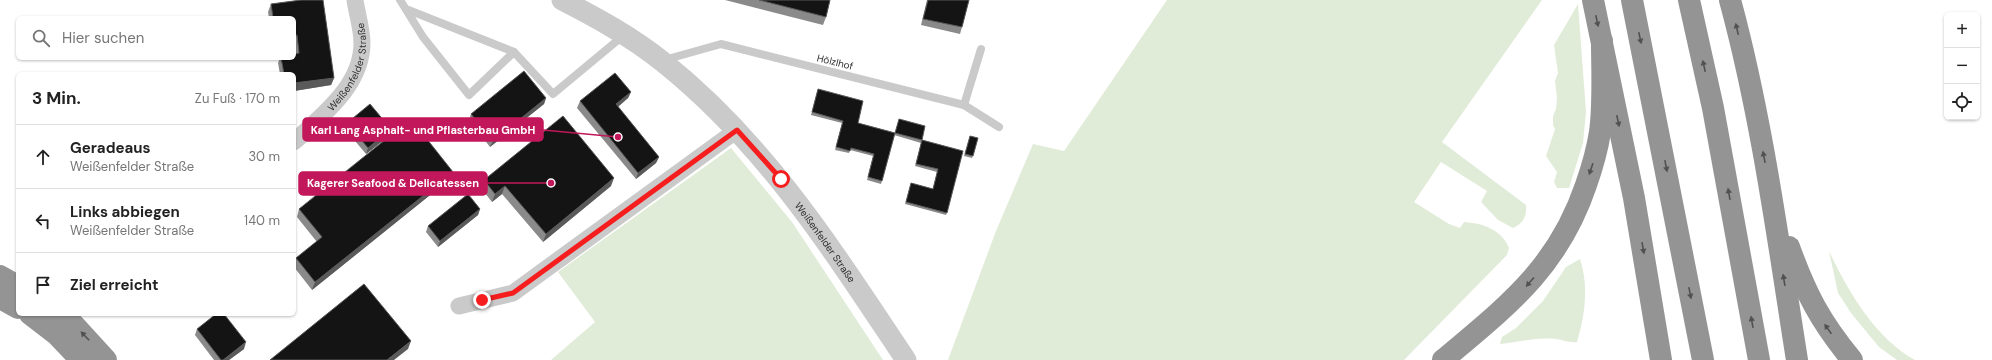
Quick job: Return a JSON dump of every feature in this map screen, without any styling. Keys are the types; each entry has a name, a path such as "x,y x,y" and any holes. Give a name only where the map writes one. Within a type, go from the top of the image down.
{"highway":[{"path":"1593,0 1634,198 1661,360"},
{"path":"1632,0 1703,360"},
{"path":"1689,0 1713,108 1759,360"},
{"path":"1730,0 1751,89 1771,195 1797,360"},
{"path":"1443,360 1505,308 1525,287 1560,244 1573,221 1593,162 1598,142 1602,85 1602,41"},
{"path":"1771,195 1806,290 1826,326 1852,360"},
{"path":"0,276 16,285"},
{"path":"0,298 16,307"},
{"path":"33,316 56,334 81,360"},
{"path":"63,316 74,325 106,360"}],"street":[{"name":"Weißenfelder Straße","path":"296,140 343,94 359,66 362,42 354,0"},
{"name":"Weißenfelder Straße","path":"562,0 625,35 662,61 737,130 798,201 906,360"},
{"path":"459,306 513,293 737,130"}],"lane":[{"path":"400,0 423,37 469,95 514,52"},
{"path":"406,9 514,52 553,94 625,35"},
{"name":"Hölzlhof","path":"662,61 721,44 964,105 999,127"},
{"path":"964,105 981,49"}],"green space":[{"path":"1167,0 1542,0 1442,142 1526,205 1524,219 1513,228 1498,220 1481,202 1487,191 1441,162 1414,202 1449,224 1460,228 1464,222 1485,226 1502,236 1509,248 1507,255 1404,360 948,360 996,231 1033,144 1064,151"},
{"path":"1578,4 1586,112 1583,143 1569,188 1557,188 1554,182 1557,172 1546,156 1555,129 1553,125 1553,116 1556,109 1557,98 1555,81 1558,73 1554,45"},
{"path":"731,148 792,222 883,360 551,360 595,322 558,272"},
{"path":"1829,251 1854,297 1875,326 1901,351 1915,360 1897,360 1879,347 1851,313 1838,293"},
{"path":"1580,259 1583,269 1585,300 1577,342 1542,339 1500,344 1502,337 1516,328 1543,301 1566,267"}],"building":[{"path":"301,0 323,0 334,78 296,83 296,72 284,72 281,60 296,60 296,54 299,53 296,35 296,16 273,16 271,4"},
{"path":"759,0 830,0 826,17"},
{"path":"928,0 969,0 962,27 923,19"},
{"path":"524,71 546,98 493,141 471,114"},
{"path":"615,73 631,92 616,104 659,157 638,173 580,101"},
{"path":"818,89 863,101 858,123 895,133 882,181 868,177 874,154 851,148 850,151 836,147 843,121 812,112"},
{"path":"370,104 391,129 368,148 347,123"},
{"path":"563,116 614,178 546,234 505,186 495,194 484,180"},
{"path":"411,119 453,172 315,282 296,258 322,237 299,209"},
{"path":"899,119 925,126 922,140 895,133"},
{"path":"970,136 978,138 973,156 965,154"},
{"path":"922,140 963,151 947,213 906,202 911,183 933,189 938,169 916,164"},
{"path":"468,194 480,209 440,241 428,226"},
{"path":"364,284 411,341 387,360 270,360"},
{"path":"213,316 226,316 246,342 221,360 197,329"}],"place":[{"name":"Karl Lang Asphalt- und Pflasterbau GmbH","path":"618,137"},
{"name":"Kagerer Seafood & Delicatessen","path":"551,183"}],"route":[{"path":"482,300 513,293 737,130 781,179"}]}
